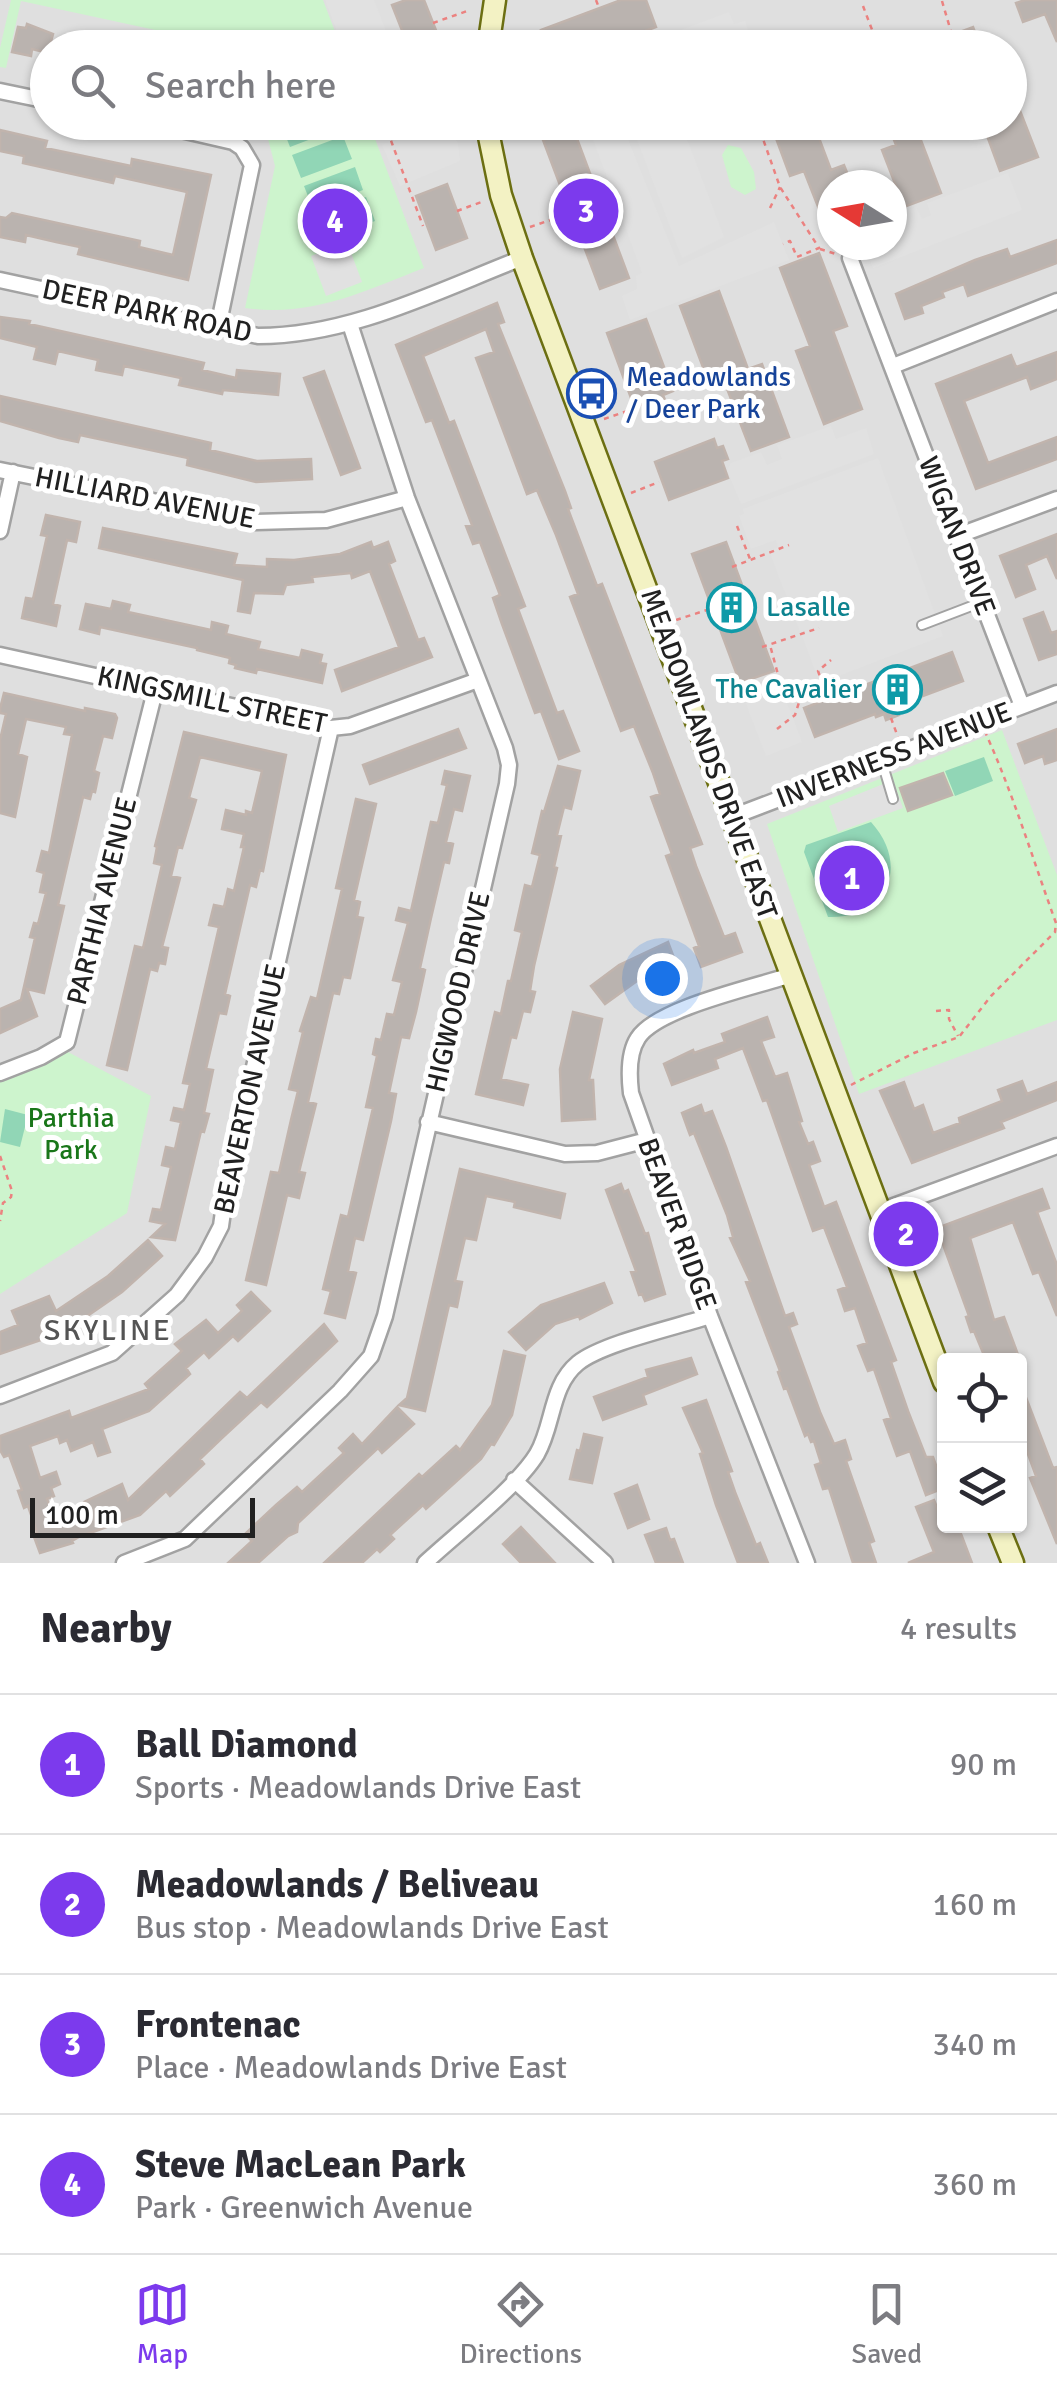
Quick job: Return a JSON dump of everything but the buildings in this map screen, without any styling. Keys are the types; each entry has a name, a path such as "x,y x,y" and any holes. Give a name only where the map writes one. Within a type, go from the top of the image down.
{"main road":[{"path":"491,30 496,0"},
{"name":"MEADOWLANDS DRIVE EAST","path":"489,140 500,195 522,258 937,1363"},
{"path":"1001,1533 1012,1563"}],"street":[{"path":"0,90 30,97"},
{"path":"218,328 252,165 242,148 224,140"},
{"name":"DEER PARK ROAD","path":"0,280 258,336 292,336 350,324 522,258"},
{"name":"WIGAN DRIVE","path":"851,260 1022,706"},
{"path":"893,366 1057,301"},
{"name":"HIGWOOD DRIVE","path":"124,1563 184,1539 340,1391 371,1356 385,1316 509,766 407,498 350,324"},
{"path":"0,531 6,471"},
{"name":"HILLIARD AVENUE","path":"6,471 256,522 326,520 407,498"},
{"path":"957,536 1057,499"},
{"name":"KINGSMILL STREET","path":"0,655 330,728 350,726 478,680"},
{"name":"PARTHIA AVENUE","path":"0,1072 41,1057 67,1042 156,688"},
{"name":"INVERNESS AVENUE","path":"732,816 1057,693"},
{"name":"BEAVERTON AVENUE","path":"0,1396 112,1353 177,1295 221,1226 330,728"},
{"name":"BEAVER RIDGE","path":"791,975 663,1016 638,1038 629,1071 631,1093 710,1316 807,1563"},
{"path":"428,1122 565,1154 597,1153 647,1140"},
{"path":"880,1211 1057,1146"},
{"path":"425,1563 537,1454 556,1393 578,1363 710,1316"},
{"path":"514,1480 606,1563"}],"lane":[{"path":"922,625 982,602"},
{"path":"882,762 893,800"}],"path":[{"path":"596,0 598,8"},
{"path":"942,1 951,30"},
{"path":"863,6 872,30"},
{"path":"433,23 470,10"},
{"path":"391,140 423,226"},
{"path":"763,140 780,187 817,243"},
{"path":"770,208 780,187"},
{"path":"457,211 489,200"},
{"path":"529,227 565,215"},
{"path":"783,244 790,240 797,257 817,250"},
{"path":"603,420 651,403"},
{"path":"630,493 659,482"},
{"path":"737,526 750,560"},
{"path":"732,567 788,545"},
{"path":"660,624 710,609"},
{"path":"762,646 819,628"},
{"path":"770,645 780,682 764,697 826,693 818,670 831,660"},
{"path":"777,729 795,715 801,694"},
{"path":"890,718 904,753"},
{"path":"835,1092 959,1037 991,996 1054,932 1056,923 1011,790 982,724"},
{"path":"936,1011 948,1010 952,1030 959,1037"},
{"path":"0,1156 12,1191 2,1203 0,1222"}],"shaded area":[{"path":"0,0 1057,0 1057,1563 0,1563"},
{"path":"325,0 374,0 385,30 336,30"},
{"path":"729,12 734,24 745,21 748,30 681,30"},
{"path":"397,140 456,140 460,161 400,186 382,145"},
{"path":"593,140 628,140 679,266 774,222 789,260 630,320 622,296 637,289 636,276 642,273"},
{"path":"637,140 687,140 724,237 682,258"},
{"path":"1008,173 1022,210 907,255 907,210 916,207 922,219 931,215 927,203"},
{"path":"347,242 362,282 326,296 311,256"},
{"path":"870,260 894,260 873,268"},
{"path":"831,426 836,439 866,428 874,454 741,504 727,470 731,463 761,452 767,465 782,459 777,445"},
{"path":"878,458 943,636 820,683 769,551 778,547 776,540 751,549 739,516 744,514 743,509"},
{"path":"779,682 802,742 766,756 743,696"},
{"path":"893,780 903,808 838,832 829,806"}],"green space":[{"path":"11,0 323,0 334,30 155,30 21,1 6,68 0,67 0,48"},
{"path":"268,140 375,140 424,268 315,306 245,308 275,166"},
{"path":"287,140 308,140 290,147"},
{"path":"332,140 345,140 352,159 301,178 292,155"},
{"path":"728,145 741,148 754,172 756,189 745,195 731,187 722,155"},
{"path":"355,167 363,190 313,209 304,186"},
{"path":"366,197 375,221 325,240 316,217"},
{"path":"1002,730 1057,875 1057,1020 859,1094 767,824"},
{"path":"984,757 993,781 955,796 945,771"},
{"path":"871,822 889,856 891,872 887,887 865,909 828,917 804,852 806,845"},
{"name":"Parthia Park","path":"68,1052 151,1096 127,1213 0,1294 0,1078"},
{"path":"5,1109 28,1115 20,1147 0,1142"}],"place":[{"name":"Frontenac","path":"586,211"},
{"name":"Steve MacLean Park","path":"335,221"},
{"name":"Meadowlands / Deer Park","path":"591,393"},
{"name":"Lasalle","path":"731,607"},
{"name":"The Cavalier","path":"897,689"},
{"name":"Ball Diamond","path":"852,878"},
{"name":"Meadowlands / Beliveau","path":"906,1234"}],"district":[{"name":"SKYLINE","path":"108,1330"}]}
